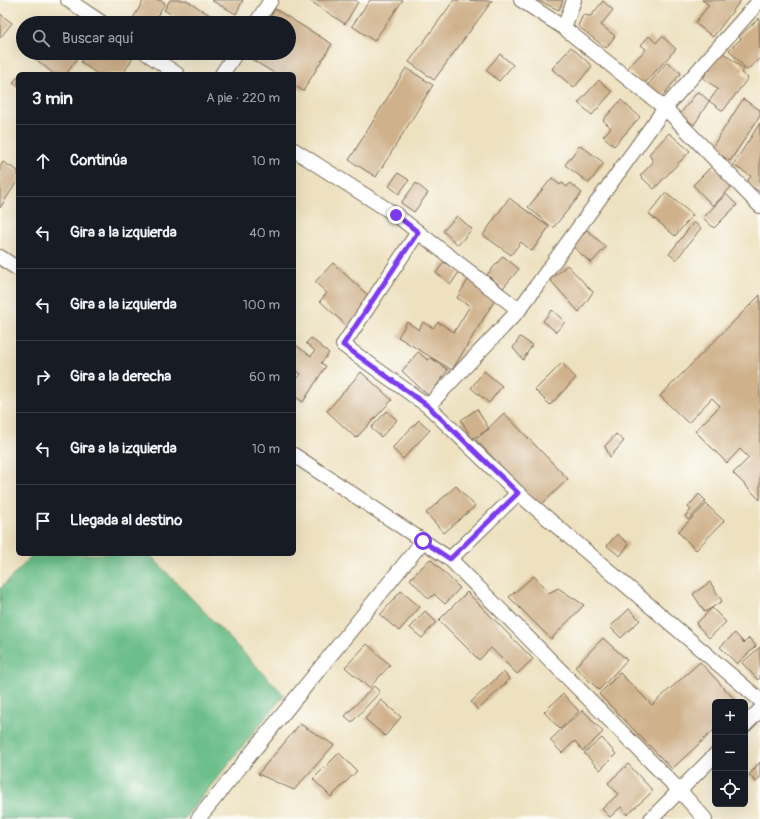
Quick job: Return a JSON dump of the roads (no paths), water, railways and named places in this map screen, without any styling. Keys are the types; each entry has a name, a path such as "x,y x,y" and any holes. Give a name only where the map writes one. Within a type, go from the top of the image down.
{"street":[{"path":"68,0 92,16"},
{"path":"261,16 271,0"},
{"path":"521,0 564,28 665,108 760,206"},
{"path":"564,28 574,0"},
{"path":"428,406 519,310 665,108 760,0"},
{"path":"156,60 174,72"},
{"path":"223,72 231,60"},
{"path":"296,151 396,215 519,310"},
{"path":"418,232 343,345 428,406 518,493 760,700"},
{"path":"0,257 16,268"},
{"path":"296,455 450,559 680,791 705,819"},
{"path":"450,559 518,493"},
{"path":"198,819 423,541"},
{"path":"748,722 760,710"},
{"path":"651,819 712,758"}]}
